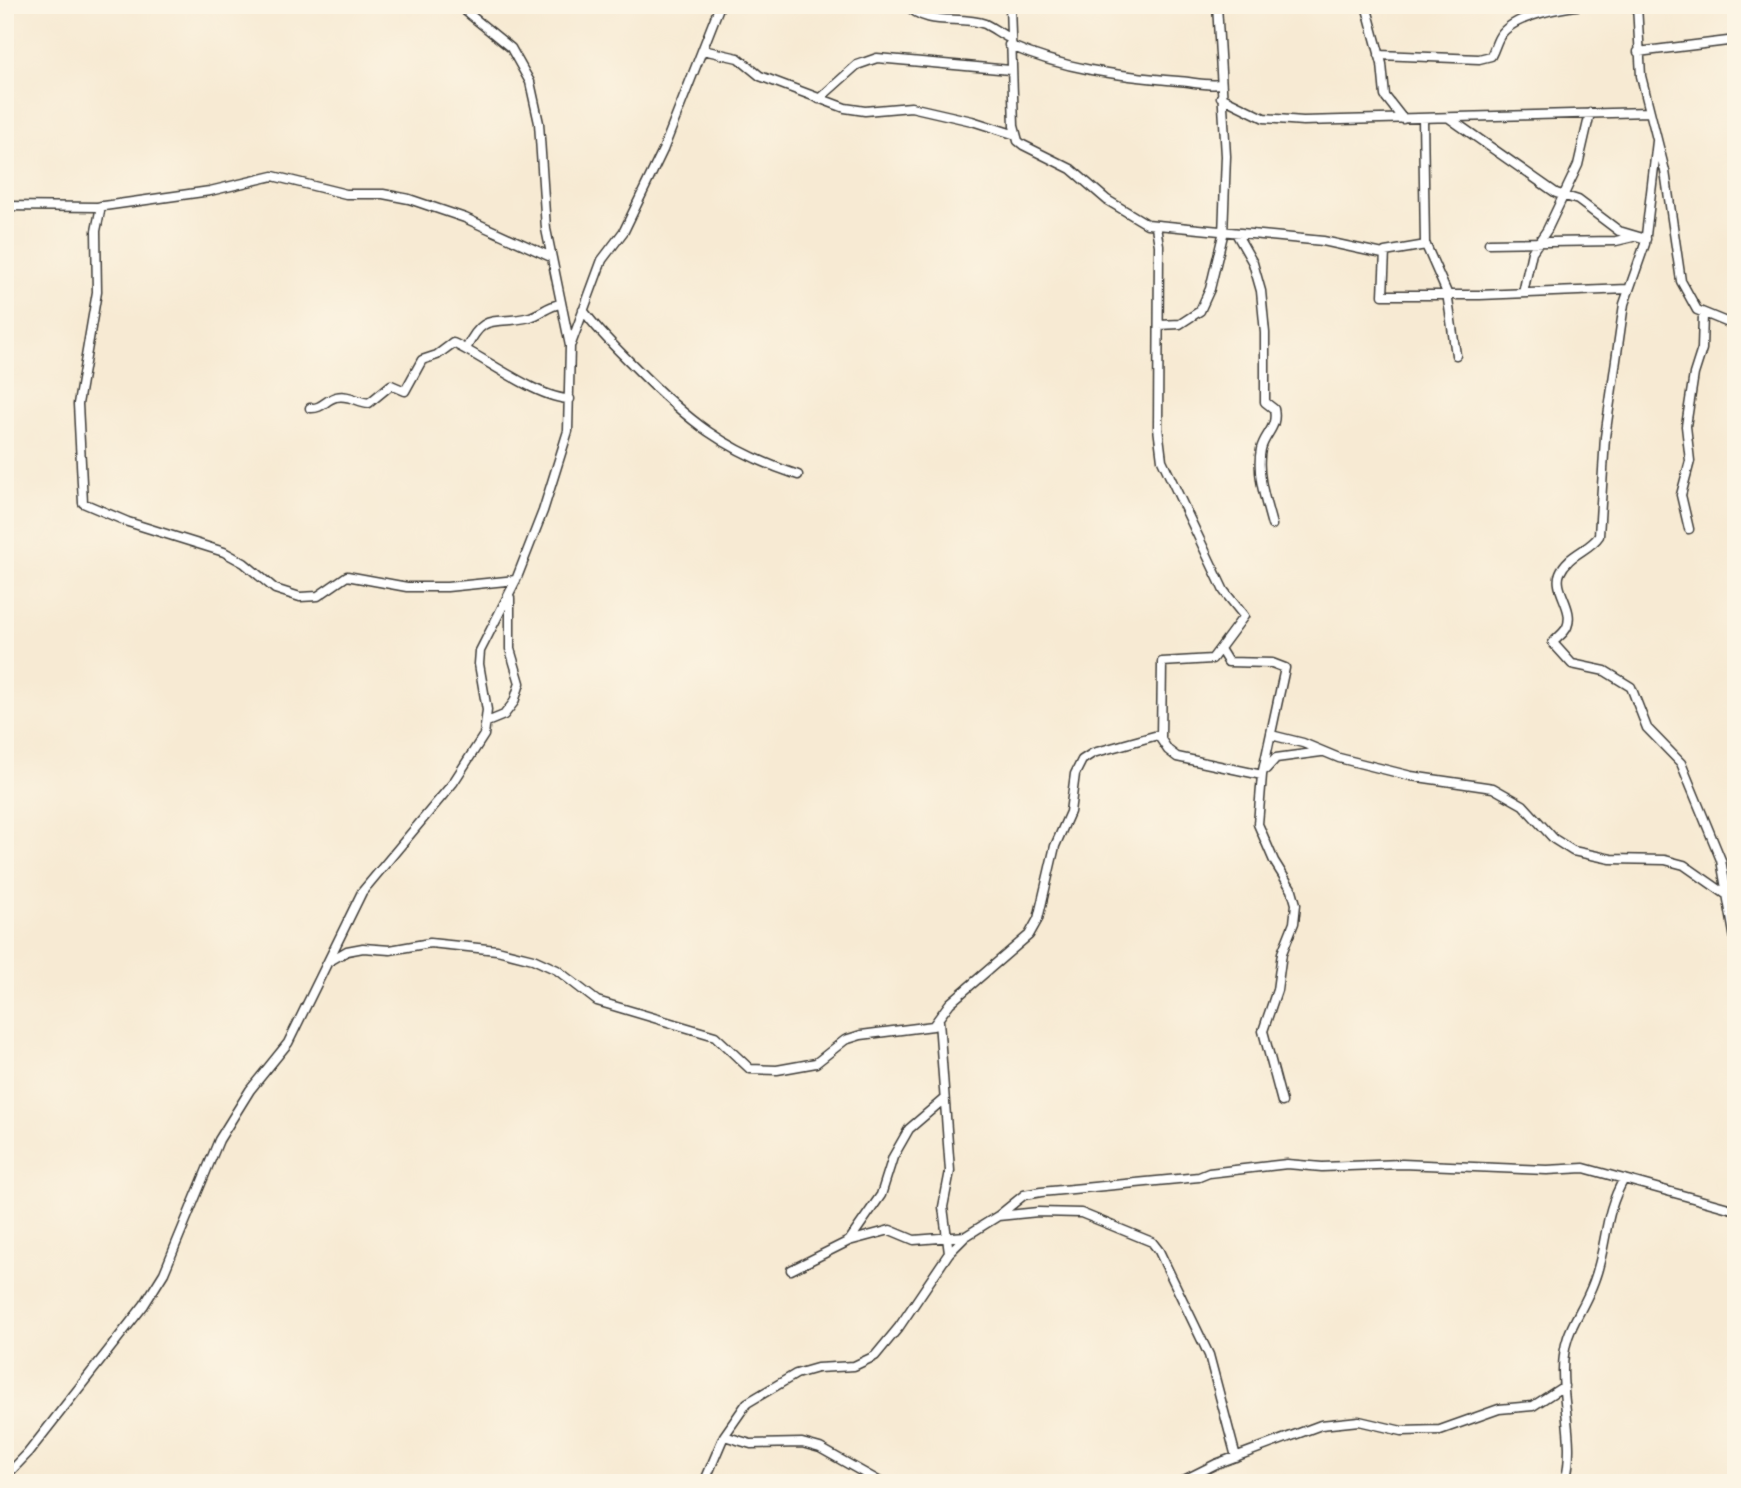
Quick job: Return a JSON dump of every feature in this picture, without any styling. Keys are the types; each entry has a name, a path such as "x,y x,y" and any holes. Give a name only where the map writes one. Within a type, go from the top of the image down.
{"street":[{"path":"5,1477 28,1453 144,1305 164,1273 219,1140 245,1098 288,1043 362,892 468,763 487,722 479,664 480,651 516,580 543,511 568,431 570,346 546,229 540,123 530,82 511,48 457,5"},
{"path":"570,346 602,260 624,231 663,150 720,5"},
{"path":"907,5 913,12 926,17 983,24 1009,42 1063,65 1087,67 1155,81 1221,84"},
{"path":"1010,5 1010,71 1016,135 1023,145 1071,169 1107,200 1156,227 1323,241 1384,254 1390,250 1426,245"},
{"path":"1159,325 1180,324 1194,318 1200,310 1210,289 1224,232 1226,156 1217,5"},
{"path":"1366,5 1379,55 1385,96 1403,119"},
{"path":"1379,55 1479,60 1490,56 1500,36 1514,23 1548,8 1585,5"},
{"path":"1637,5 1639,52 1649,112 1672,204 1681,281 1686,297 1703,314 1736,326"},
{"path":"1639,52 1736,40"},
{"path":"703,50 738,58 760,76 819,99 865,111 911,107 972,121 1016,135"},
{"path":"819,99 857,65 877,58 1010,71"},
{"path":"1221,97 1257,116 1273,120 1562,116 1649,112"},
{"path":"1523,293 1530,261 1581,155 1590,113"},
{"path":"1423,118 1426,245 1447,293 1456,355"},
{"path":"1449,118 1506,161 1633,237"},
{"path":"1657,141 1646,239 1640,263 1628,289 1605,437 1599,536 1578,551 1561,571 1559,583 1569,620 1564,632 1553,643 1572,664 1605,671 1631,687 1647,728 1671,750 1685,769 1721,860 1731,896 1736,945"},
{"path":"5,206 62,209 102,206 133,199 210,191 273,176 334,192 383,194 417,201 465,218 551,257"},
{"path":"102,206 96,243 97,292 78,404 83,503 128,522 224,552 244,563 275,589 300,597 318,596 347,576 407,587 447,587 516,580"},
{"path":"1156,227 1158,428 1162,460 1224,591 1243,612 1239,626 1209,660 1162,662 1161,738 1168,750 1177,757 1263,773"},
{"path":"1236,233 1252,263 1261,291 1265,333 1265,402 1274,409 1275,418 1272,432 1261,449 1260,472 1272,525"},
{"path":"1489,243 1616,240 1633,237 1646,239"},
{"path":"1384,254 1383,295 1628,289"},
{"path":"466,349 477,327 486,322 530,317 544,308 560,304"},
{"path":"583,310 609,342 689,421 753,458 798,475"},
{"path":"1689,529 1681,495 1690,461 1686,426 1694,374 1702,349 1703,314"},
{"path":"564,319 571,322 579,320"},
{"path":"310,408 320,408 336,397 354,397 366,404 391,385 405,391 422,360 437,355 453,343 541,390 558,398 570,399"},
{"path":"487,722 504,715 520,683 510,649 510,595"},
{"path":"1220,649 1228,662 1272,663 1285,668 1263,773 1258,824 1274,861 1293,890 1296,904 1294,923 1282,953 1277,990 1264,1026 1282,1102"},
{"path":"328,962 347,951 363,948 390,950 430,943 497,950 533,959 557,970 597,1001 715,1036 728,1045 745,1066 755,1070 816,1063 845,1040 861,1035 925,1028 939,1021 950,1003 1029,935 1038,919 1055,846 1070,812 1075,774 1082,760 1093,753 1158,735 1161,738"},
{"path":"1270,736 1303,743 1322,752 1411,776 1493,788 1523,805 1554,839 1573,851 1611,859 1665,860 1684,865 1731,896"},
{"path":"1263,773 1276,758 1322,752"},
{"path":"939,1021 950,1171 943,1207 949,1253"},
{"path":"849,1241 881,1195 893,1157 909,1129 944,1099"},
{"path":"704,1483 724,1436 738,1413 757,1395 796,1374 817,1368 854,1366 875,1356 900,1327 949,1253 966,1236 998,1216 1024,1195 1199,1177 1209,1172 1287,1164 1322,1167 1402,1164 1547,1170 1584,1168 1736,1210"},
{"path":"1564,1483 1571,1451 1564,1386 1564,1349 1569,1329 1594,1283 1607,1216 1624,1179"},
{"path":"998,1216 1038,1212 1090,1215 1152,1242 1209,1354 1229,1420 1236,1457"},
{"path":"791,1270 849,1241 890,1230 914,1240 966,1236"},
{"path":"1178,1483 1294,1434 1339,1421 1359,1422 1402,1431 1440,1430 1499,1409 1534,1406 1564,1386"},
{"path":"724,1436 751,1444 802,1443 820,1448 882,1483"}]}
